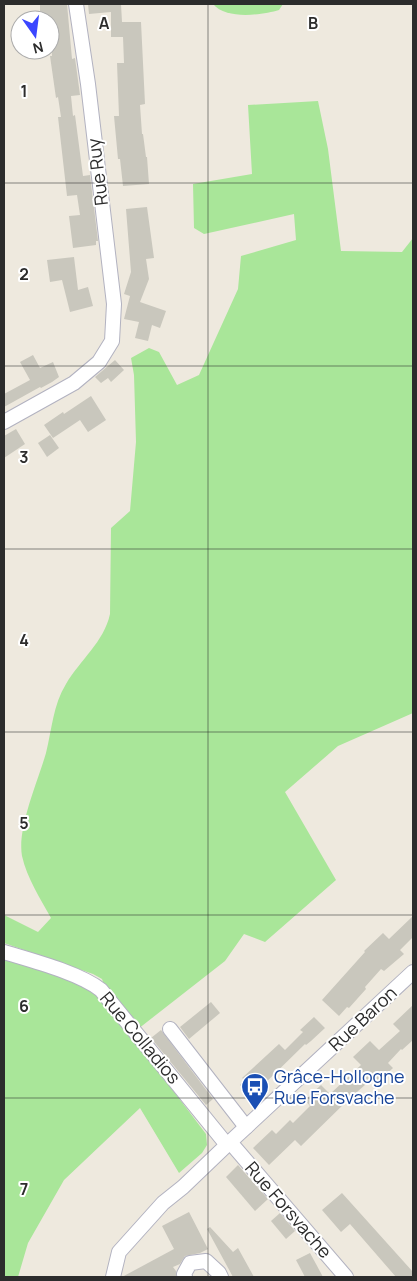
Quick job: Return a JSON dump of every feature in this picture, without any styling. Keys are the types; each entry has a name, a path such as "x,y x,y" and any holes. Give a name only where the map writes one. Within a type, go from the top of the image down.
{"street":[{"name":"Rue Ruy","path":"4,422 74,383 99,362 112,341 114,304 88,84 76,4"},
{"name":"Rue Colladios","path":"4,952 80,978 101,990 228,1143"},
{"name":"Rue Baron","path":"113,1277 119,1252 163,1203 183,1187 413,972"},
{"path":"170,1029 246,1127"},
{"name":"Rue Forsvache","path":"228,1143 346,1277"},
{"path":"185,1277 184,1274 190,1263 206,1260 222,1277"}],"green space":[{"path":"213,4 283,4 279,10 245,15 226,12"},
{"path":"318,101 328,149 341,251 402,252 413,238 413,713 338,746 285,792 336,880 265,942 244,934 225,961 138,1029 105,987 102,979 93,974 4,943 4,915 38,932 51,918 27,872 21,845 25,818 46,753 58,700 72,675 103,633 110,614 111,528 130,511 136,442 134,375 131,358 149,348 159,352 177,385 199,375 238,289 241,256 296,240 294,214 204,234 194,228 193,184 252,174 248,105"},
{"path":"4,958 84,984 106,1002 206,1134 207,1145 202,1153 179,1173 140,1108 64,1180 28,1243 18,1277 4,1277"}],"building":[{"path":"40,4 67,4 72,59 75,58 80,95 71,96 73,116 75,115 83,176 90,175 98,241 96,241 96,245 73,248 69,216 80,215 77,195 67,196 58,117 61,117 51,60 60,60 60,10 40,10"},
{"path":"88,4 121,4 122,22 141,22 145,104 140,105 149,184 123,186 120,159 118,159 114,116 119,116 117,63 124,63 123,37 111,37 111,12 89,14"},
{"path":"147,207 154,258 146,259 149,279 140,302 166,311 160,328 152,325 148,341 135,338 139,322 124,319 130,296 124,294 131,272 126,209"},
{"path":"74,257 78,290 88,287 93,306 70,312 62,280 50,282 47,260"},
{"path":"33,355 40,368 53,362 59,377 4,407 4,394 30,380 20,362"},
{"path":"115,360 124,370 111,382 108,378 101,383 95,377"},
{"path":"91,396 106,420 88,432 80,420 53,438 44,425"},
{"path":"16,429 25,444 4,458 4,436"},
{"path":"50,435 59,448 47,457 38,443"},
{"path":"413,916 413,937 400,950 404,954 384,971 381,969 365,987 366,989 339,1016 322,1000 364,951 383,933 389,939"},
{"path":"211,1002 220,1013 189,1039 180,1027"},
{"path":"413,1005 413,1040 401,1049 388,1063 393,1068 379,1081 374,1077 301,1146 295,1140 269,1165 253,1148 272,1130 276,1134 290,1120 293,1123 310,1106 305,1100 321,1085 330,1094 361,1065 353,1057 370,1041 379,1050 400,1031 393,1024"},
{"path":"314,1017 325,1028 305,1044 251,1097 240,1085 245,1080 242,1078 279,1044 285,1050 303,1032 300,1030"},
{"path":"161,1030 213,1099 206,1105 151,1038"},
{"path":"238,1165 268,1199 255,1211 226,1177"},
{"path":"342,1193 413,1272 413,1277 396,1277 350,1224 341,1232 322,1210"},
{"path":"189,1212 208,1249 185,1256 180,1264 173,1267 176,1271 176,1277 122,1277 174,1249 162,1226"},
{"path":"280,1213 295,1231 286,1239 271,1221"},
{"path":"210,1227 233,1252 238,1248 254,1277 233,1277 207,1229"},
{"path":"310,1253 323,1277 305,1277 296,1260"}],"place":[{"name":"Grâce-Hollogne Rue Forsvache","path":"255,1111"}]}
